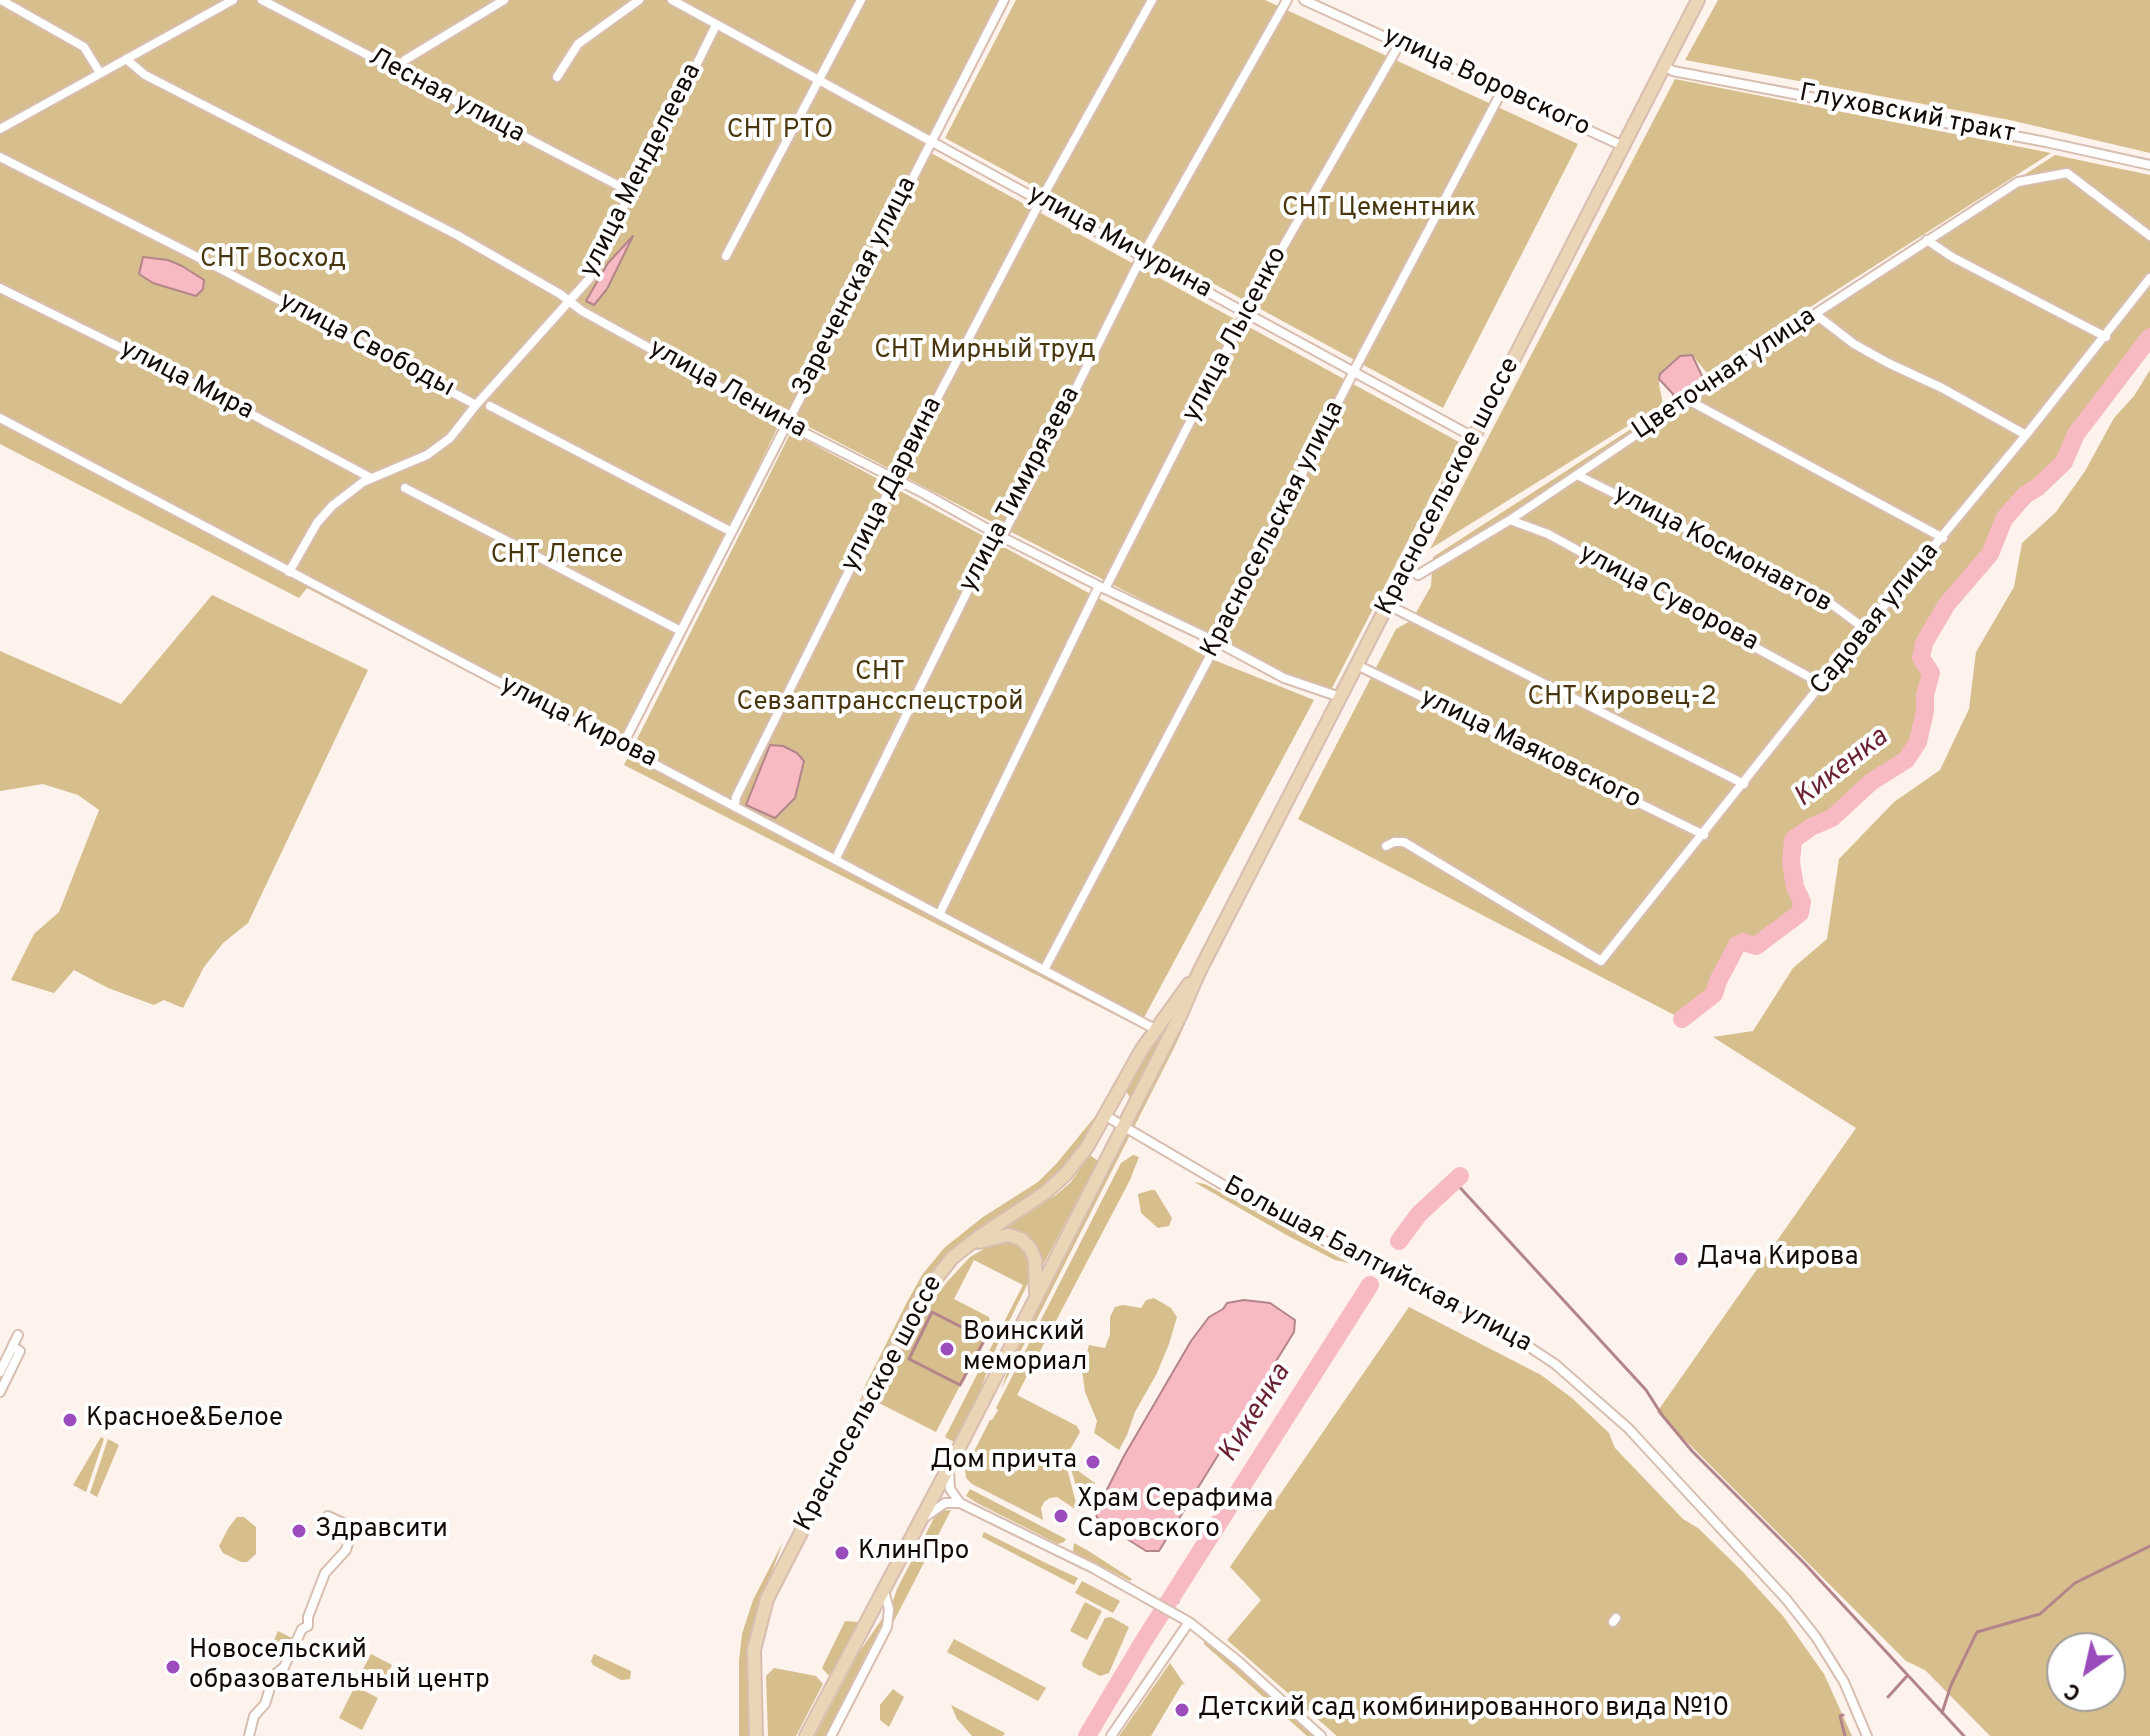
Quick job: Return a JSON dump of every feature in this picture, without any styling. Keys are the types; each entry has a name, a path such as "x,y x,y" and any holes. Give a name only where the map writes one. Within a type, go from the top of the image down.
{"main road":[{"name":"Красносельское шоссе","path":"806,1736 1035,1300 1340,697 1388,605 1412,572 1475,438 1698,0"},
{"name":"Красносельское шоссе","path":"756,1736 754,1650 767,1599 921,1298 936,1276 965,1247 1056,1184 1087,1147 1155,1029 1199,972"},
{"path":"965,1247 996,1236 1008,1235 1021,1239 1035,1259 1035,1300"}],"street":[{"path":"1,0 84,47 100,73"},
{"path":"0,129 233,0"},
{"name":"Лесная улица","path":"262,0 629,193"},
{"path":"395,70 405,60 504,0"},
{"path":"557,77 578,44 639,0"},
{"name":"улица Мичурина","path":"672,0 1475,438"},
{"path":"726,256 861,0"},
{"name":"Зареченская улица","path":"622,746 1004,0"},
{"name":"улица Дарвина","path":"735,805 736,797 895,479 1041,200 1152,0"},
{"name":"улица Тимирязева","path":"835,860 992,541 1002,537 1141,258 1287,0"},
{"name":"улица Воровского","path":"1304,0 1623,146"},
{"name":"улица Менделеева","path":"289,572 317,523 332,506 371,478 427,455 450,438 589,279 612,237 629,193 637,186 716,25"},
{"name":"улица Лысенко","path":"940,913 1102,588 1246,312 1400,43"},
{"name":"улица Ленина","path":"126,59 145,75 457,235 582,311 1002,537 1284,678 1340,697"},
{"name":"Глуховский тракт","path":"1664,66 1673,71 2150,165"},
{"name":"Красносельская улица","path":"1044,970 1503,89"},
{"name":"улица Свободы","path":"0,157 217,267 476,405"},
{"name":"Цветочная улица","path":"1412,572 1510,520 1815,314 2018,182 2067,173 2150,236"},
{"path":"1927,240 1952,257 2106,337"},
{"name":"Садовая улица","path":"1386,846 1404,842 1601,961 1865,629 2106,337 2150,278"},
{"name":"улица Мира","path":"0,288 206,390 371,478"},
{"path":"1815,314 1854,344 2026,435"},
{"path":"1688,400 1943,538"},
{"path":"490,406 730,531"},
{"name":"улица Кирова","path":"0,418 1155,1029"},
{"name":"улица Космонавтов","path":"1577,475 1818,594 1865,629"},
{"path":"405,488 679,630"},
{"name":"улица Суворова","path":"1510,520 1548,534 1822,684"},
{"path":"1388,605 1744,784"},
{"name":"улица Маяковского","path":"1357,665 1704,835"},
{"name":"Большая Балтийская улица","path":"1106,1116 1288,1223 1490,1321 1555,1364 1628,1428 1786,1599 1816,1637 1844,1682 1867,1736"},
{"path":"0,1392 18,1335"},
{"path":"0,1372 16,1349"},
{"path":"950,1465 949,1483 960,1503"},
{"path":"922,1519 942,1505 960,1503 1154,1602 1189,1622 1238,1661 1321,1736"},
{"path":"249,1736 254,1716 266,1701 274,1675 284,1667 302,1629 308,1626 308,1617 325,1573 346,1550 348,1531 343,1523 328,1516"},
{"path":"831,1736 887,1627 889,1609 884,1591"},
{"path":"1111,1736 1189,1622"}],"green space":[{"path":"0,0 999,0 922,148 1459,442 1331,690 1285,674 784,414 679,630 616,749 307,588 299,598 0,444"},
{"name":"СНТ Цементник","path":"1016,0 1265,0 1578,144 1443,408 945,138"},
{"path":"1718,0 2150,0 2150,153 2010,120 1685,60"},
{"path":"1675,79 2051,153 1707,373 1692,355 1660,374 1663,404 1430,549"},
{"name":"СНТ Кировец-2","path":"2055,155 2150,175 2150,333 2076,434 2064,462 2025,495 2004,519 1990,554 1947,604 1924,643 1921,658 1931,673 1918,742 1906,760 1871,782 1832,818 1811,827 1793,840 1791,862 1795,887 1802,902 1800,913 1761,950 1743,942 1737,945 1714,994 1682,1019 1298,819 1396,629 1412,620 1431,586 1433,557"},
{"path":"2150,370 2150,1736 1990,1736 1925,1670 1906,1661 1657,1412 1856,1128 1713,1037 1753,1031 1793,968 1827,939 1839,859 1894,802 1940,770 1969,709 1976,652 2014,587 2022,543 2056,512 2085,471 2114,418 2134,396"},
{"name":"СНТ Севзаптрансспецстрой","path":"791,432 1209,658 1314,700 1139,1027 624,765"},
{"path":"212,595 368,670 248,923 223,943 204,967 183,1008 164,1000 154,1005 108,988 74,970 54,993 11,980 34,934 59,912 99,810 78,795 43,784 0,791 0,651 121,704"},
{"path":"1172,1018 1175,1021 1130,1098 1126,1091 1141,1062"},
{"path":"1182,1022 1185,1024 1175,1046 1001,1390 1016,1346"},
{"path":"1102,1108 1083,1141 1054,1177 975,1232 941,1261 921,1287 866,1391 863,1390 922,1275 944,1248 983,1217 1038,1182"},
{"path":"1090,1155 1098,1161 1043,1265 1036,1249 1006,1228 1071,1182"},
{"path":"1133,1155 1139,1157 1130,1180 1017,1395 1077,1426 1080,1432 1063,1462 1078,1511 1057,1497 1050,1498 1041,1508 1043,1520 972,1484 966,1478 965,1469 998,1410 996,1408 1121,1163"},
{"path":"1194,1182 1205,1184 1349,1263 1335,1260 1290,1237"},
{"path":"1155,1190 1172,1218 1169,1226 1158,1228 1141,1213 1138,1194"},
{"path":"998,1241 1013,1243 1024,1250 1030,1260 1031,1277 954,1442 945,1437 1023,1285 974,1260 954,1299 989,1317 991,1326 936,1432 875,1401 914,1327 946,1283 970,1257"},
{"path":"1154,1298 1171,1308 1177,1317 1157,1373 1135,1412 1119,1450 1094,1433 1097,1421 1085,1392 1082,1370 1089,1345 1105,1348 1110,1334 1110,1317 1115,1307 1141,1308 1146,1300"},
{"path":"1409,1307 1541,1375 1572,1398 1609,1433 1615,1448 1683,1519 1698,1528 1742,1571 1783,1616 1824,1674 1852,1736 1337,1736 1227,1640 1261,1600 1230,1567"},
{"path":"101,1437 104,1439 86,1492 73,1485"},
{"path":"108,1439 119,1445 97,1497 90,1493"},
{"path":"1070,1465 1095,1483 1082,1508"},
{"path":"970,1489 1066,1539 1058,1544 977,1503 966,1496"},
{"path":"951,1510 894,1621 893,1601 897,1589 935,1516 941,1511"},
{"path":"237,1517 244,1517 256,1527 256,1554 247,1562 223,1553 219,1546"},
{"path":"984,1532 1078,1578 1074,1585 982,1537"},
{"path":"783,1542 752,1626 748,1672 749,1736 739,1736 742,1634 753,1600"},
{"path":"1074,1543 1132,1579 1130,1581 1073,1552"},
{"path":"1082,1581 1120,1601 1113,1613 1075,1593"},
{"path":"1085,1602 1102,1611 1087,1640 1070,1631"},
{"path":"884,1616 825,1736 815,1736 860,1651"},
{"path":"1111,1617 1129,1627 1109,1673 1100,1676 1083,1667 1082,1663 1105,1618"},
{"path":"845,1621 859,1622 831,1678 822,1668"},
{"path":"278,1631 294,1639 284,1662 264,1657"},
{"path":"954,1639 1046,1688 1038,1701 947,1652"},
{"path":"1204,1639 1313,1736 1307,1736 1204,1644"},
{"path":"371,1654 392,1665 385,1680 363,1669"},
{"path":"594,1654 631,1671 630,1679 621,1680 593,1665"},
{"path":"1170,1663 1185,1685 1182,1684 1151,1736 1119,1736"},
{"path":"774,1668 816,1676 823,1684 796,1736 768,1736 766,1676"},
{"path":"355,1686 378,1698 362,1730 339,1718"},
{"path":"893,1689 904,1697 889,1727 880,1720 880,1705"},
{"path":"951,1705 1005,1733 1003,1736 972,1736 957,1719"}],"shaded area":[{"path":"633,236 607,289 594,305 586,301 608,263"},
{"path":"143,257 168,260 182,266 204,280 203,289 196,296 153,283 139,274"},
{"path":"1692,355 1704,380 1673,401 1673,394 1659,379 1660,374 1680,356"},
{"path":"770,745 783,746 797,753 804,761 795,798 775,818 746,805"},
{"path":"1244,1300 1270,1303 1295,1320 1294,1332 1159,1551 1146,1551 1099,1521 1095,1513 1124,1456 1191,1341 1209,1317 1227,1303"}],"waterway":[{"name":"Кикенка","path":"1682,1019 1714,994 1737,945 1743,942 1756,946 1800,913 1802,902 1795,887 1791,862 1793,840 1811,827 1832,818 1871,782 1906,760 1918,742 1931,673 1921,658 1924,643 1947,604 1990,554 2004,519 2025,495 2064,462 2076,434 2150,337"},
{"name":"Кикенка","path":"1399,1241 1419,1214 1460,1176"},
{"path":"1454,1181 1646,1390 1692,1451 1805,1564 1964,1736"},
{"name":"Кикенка","path":"1087,1736 1143,1642 1370,1285"},
{"path":"932,1312 985,1339 960,1385 909,1359 932,1312"},
{"path":"1942,1713 1951,1685 1977,1632 2040,1614 2075,1583 2150,1546"},
{"path":"1173,1599 1178,1602"},
{"path":"1888,1697 1907,1676"},
{"path":"1843,1715 1840,1716 1845,1736"}],"place":[{"name":"Дача Кирова","path":"1681,1259"},
{"name":"Воинский мемориал","path":"947,1349"},
{"name":"Красное&Белое","path":"70,1420"},
{"name":"Дом причта","path":"1093,1462"},
{"name":"Храм Серафима Саровского","path":"1061,1516"},
{"name":"Здравсити","path":"299,1531"},
{"name":"КлинПро","path":"842,1553"},
{"name":"Новосельский образовательный центр","path":"173,1667"},
{"name":"Детский сад комбинированного вида №10","path":"1182,1710"}],"park label":[{"name":"СНТ РТО","path":"780,132"},
{"name":"СНТ Восход","path":"273,261"},
{"name":"СНТ Мирный труд","path":"985,352"},
{"name":"СНТ Лепсе","path":"557,557"}]}
